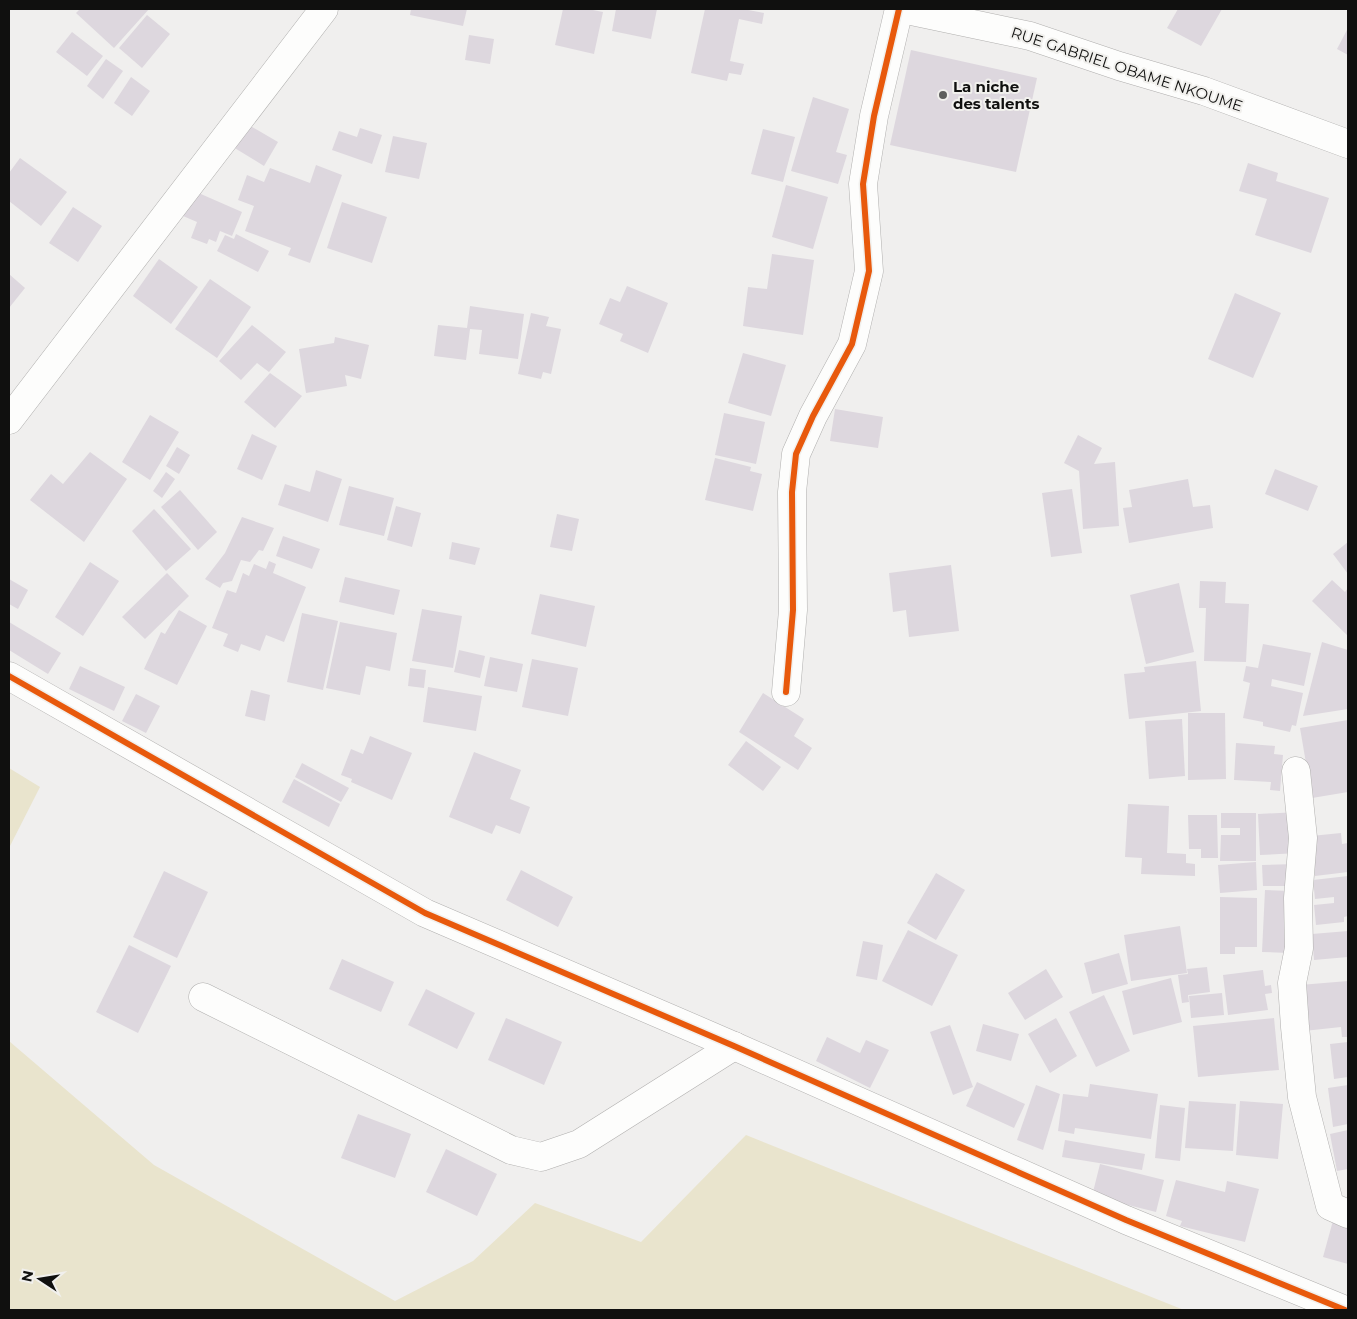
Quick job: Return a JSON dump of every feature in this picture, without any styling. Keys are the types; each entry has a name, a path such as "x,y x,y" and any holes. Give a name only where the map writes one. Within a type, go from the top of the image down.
{"street":[{"path":"9,420 324,9"},
{"path":"786,692 793,610 792,492 796,454 813,416 852,344 868,271 863,184 874,116 900,9"},
{"name":"RUE GABRIEL OBAME NKOUME","path":"900,9 1030,36 1119,66 1204,91 1348,144"},
{"path":"9,676 425,913 734,1046 1126,1220 1345,1310"},
{"path":"1296,771 1303,838 1298,898 1299,948 1292,983 1302,1097 1330,1206 1348,1214"},
{"path":"202,997 511,1150 541,1156 579,1144 734,1046"}],"shaded area":[{"path":"9,768 40,787 9,848"},
{"path":"9,1041 154,1165 395,1301 473,1261 535,1203 641,1242 746,1135 1184,1310 9,1310"}],"building":[{"path":"80,9 149,9 114,48 76,13"},
{"path":"411,9 467,9 463,26 410,15"},
{"path":"563,9 588,9 603,12 594,54 555,45"},
{"path":"616,9 657,9 651,39 612,31"},
{"path":"705,9 743,9 764,13 762,24 739,19 730,61 744,64 741,75 729,73 727,81 691,73"},
{"path":"1178,9 1222,9 1201,46 1167,28"},
{"path":"147,15 170,34 142,68 119,48"},
{"path":"1348,28 1348,55 1337,49"},
{"path":"72,32 103,56 87,76 56,52"},
{"path":"469,35 494,39 490,64 465,60"},
{"path":"911,50 1037,78 1016,172 890,145"},
{"path":"106,59 123,71 103,99 87,86"},
{"path":"131,77 150,91 132,116 114,103"},
{"path":"813,97 849,109 836,152 847,155 838,184 791,171"},
{"path":"247,124 278,142 264,166 233,147"},
{"path":"360,128 382,135 372,164 332,150 339,131 357,137"},
{"path":"763,129 795,137 783,182 751,174"},
{"path":"393,136 427,143 419,179 385,172"},
{"path":"20,158 67,192 41,226 9,201 9,173"},
{"path":"1248,163 1278,173 1276,181 1329,198 1311,253 1255,235 1267,199 1239,191"},
{"path":"316,165 342,175 310,263 288,255 291,248 245,231 254,206 238,200 247,175 264,182 270,168 310,183"},
{"path":"786,185 828,197 813,249 772,237"},
{"path":"194,191 242,212 232,236 220,231 216,242 209,239 207,244 191,238 197,222 183,216"},
{"path":"342,202 387,217 372,263 327,248"},
{"path":"73,207 102,226 78,262 49,243"},
{"path":"236,234 269,251 258,272 217,251 225,235 234,239"},
{"path":"772,254 814,260 803,335 743,326 748,287 767,289"},
{"path":"159,259 198,287 171,324 133,296"},
{"path":"9,274 25,288 9,308"},
{"path":"210,279 251,307 217,358 175,329"},
{"path":"627,286 668,303 648,353 620,341 623,334 599,324 610,298 620,302"},
{"path":"1235,293 1281,313 1253,378 1208,359"},
{"path":"470,306 524,314 518,359 479,354 482,330 470,329 466,360 434,356 438,325 467,328"},
{"path":"531,313 549,317 546,326 561,329 551,374 543,372 541,379 518,374"},
{"path":"252,325 286,352 269,372 257,363 241,380 219,361"},
{"path":"335,337 369,345 361,379 345,375 347,386 306,393 299,349 334,343"},
{"path":"743,353 786,365 771,416 728,403"},
{"path":"270,373 302,396 275,428 244,402"},
{"path":"835,409 883,417 878,448 830,441"},
{"path":"724,413 765,422 756,464 715,455"},
{"path":"150,415 179,432 150,480 122,462"},
{"path":"252,434 277,446 262,480 237,469"},
{"path":"1078,435 1102,448 1094,464 1115,462 1119,526 1083,529 1079,471 1064,463"},
{"path":"177,447 190,455 179,474 166,466"},
{"path":"90,452 127,479 84,542 30,500 51,474 63,484"},
{"path":"715,458 751,467 750,471 762,474 753,511 705,500"},
{"path":"1275,469 1318,486 1308,511 1265,494"},
{"path":"316,470 342,479 328,522 278,505 285,484 310,492"},
{"path":"166,472 175,479 162,498 153,491"},
{"path":"1188,479 1193,507 1210,505 1213,528 1129,543 1123,508 1132,507 1129,490"},
{"path":"349,486 394,498 384,536 339,525"},
{"path":"1072,489 1082,553 1051,557 1042,493"},
{"path":"180,490 217,532 198,550 161,507"},
{"path":"396,506 421,513 412,547 387,540"},
{"path":"154,509 191,549 166,571 132,531"},
{"path":"557,514 579,519 572,551 550,547"},
{"path":"242,517 274,528 263,551 259,550 250,562 241,560 232,581 223,583 220,588 205,579 225,553"},
{"path":"283,536 320,549 312,569 276,556"},
{"path":"452,542 480,548 475,565 449,559"},
{"path":"1348,542 1348,574 1333,554"},
{"path":"269,561 276,564 273,573 306,587 284,642 266,635 260,651 241,644 238,652 223,646 228,634 212,628 227,590 236,593 243,573 249,576 254,564 266,569"},
{"path":"90,562 119,581 83,636 55,617"},
{"path":"951,565 959,631 909,637 906,610 893,612 889,573"},
{"path":"167,573 189,596 145,639 122,617"},
{"path":"345,577 400,590 394,615 339,602"},
{"path":"9,579 28,590 18,609 9,604"},
{"path":"1332,580 1345,592 1348,588 1348,636 1312,601"},
{"path":"1200,581 1226,582 1225,603 1249,604 1246,662 1204,661 1206,608 1199,608"},
{"path":"1179,583 1194,652 1146,664 1130,595"},
{"path":"540,594 595,606 586,647 531,634"},
{"path":"422,609 462,616 453,668 412,661"},
{"path":"179,610 207,626 177,685 144,669 161,632 165,634"},
{"path":"302,613 338,621 323,690 287,682"},
{"path":"9,622 61,653 48,674 9,650"},
{"path":"340,622 397,633 390,671 366,666 360,695 326,688"},
{"path":"1322,642 1348,650 1348,709 1303,716"},
{"path":"1263,644 1311,653 1304,686 1272,679 1271,686 1303,693 1296,726 1292,725 1290,732 1263,726 1263,722 1243,718 1250,683 1243,681 1246,666 1258,668"},
{"path":"459,650 485,656 480,678 454,672"},
{"path":"490,657 523,664 517,692 484,686"},
{"path":"532,659 578,668 568,716 522,707"},
{"path":"1196,661 1201,711 1129,719 1124,674 1145,672 1144,667"},
{"path":"80,666 125,687 114,711 69,689"},
{"path":"410,668 426,670 424,688 408,686"},
{"path":"428,687 482,696 476,731 423,722"},
{"path":"251,690 270,695 265,721 245,716"},
{"path":"763,693 804,719 794,736 812,748 798,770 739,732"},
{"path":"136,694 160,706 146,733 122,721"},
{"path":"1188,713 1225,713 1226,779 1188,780"},
{"path":"1182,719 1185,776 1149,779 1145,721"},
{"path":"1348,720 1348,792 1312,798 1300,728"},
{"path":"370,736 412,753 392,800 351,782 352,779 341,775 351,749 363,754"},
{"path":"746,741 781,767 763,791 728,765"},
{"path":"1236,743 1275,746 1274,754 1283,755 1280,791 1270,790 1271,782 1234,780"},
{"path":"474,752 521,770 510,799 530,807 520,834 496,825 492,834 449,817"},
{"path":"302,763 349,788 341,802 295,777"},
{"path":"294,779 340,804 329,827 282,802"},
{"path":"1128,804 1169,806 1167,853 1186,854 1186,863 1195,864 1195,876 1141,874 1142,858 1125,857"},
{"path":"1298,812 1299,853 1260,855 1258,814"},
{"path":"1221,813 1256,813 1256,861 1220,861 1221,835 1240,835 1240,828 1221,828"},
{"path":"1188,815 1217,815 1218,858 1201,858 1201,849 1189,849"},
{"path":"1341,833 1342,844 1348,843 1348,872 1315,876 1311,836"},
{"path":"1256,862 1257,890 1220,893 1218,865"},
{"path":"1296,864 1296,886 1263,886 1262,865"},
{"path":"521,870 573,897 558,927 506,900"},
{"path":"164,871 208,892 177,958 133,937"},
{"path":"936,873 965,890 936,940 907,923"},
{"path":"1348,876 1348,916 1344,917 1344,922 1316,925 1314,905 1334,903 1334,897 1315,899 1313,880"},
{"path":"1265,890 1291,891 1289,953 1262,952"},
{"path":"1220,897 1257,898 1257,947 1235,947 1235,954 1220,954"},
{"path":"1180,926 1187,973 1131,981 1124,935"},
{"path":"908,930 958,955 932,1006 882,981"},
{"path":"1348,931 1348,957 1314,960 1312,934"},
{"path":"863,941 883,945 877,980 856,976"},
{"path":"129,945 171,966 138,1033 96,1012"},
{"path":"1119,953 1128,984 1092,994 1084,963"},
{"path":"342,959 394,982 381,1012 329,989"},
{"path":"1207,967 1210,992 1188,995 1189,1002 1182,1003 1178,975 1188,974 1187,969"},
{"path":"1046,969 1063,997 1025,1020 1008,993"},
{"path":"1263,970 1265,986 1271,985 1272,993 1265,994 1268,1010 1228,1015 1223,975"},
{"path":"1171,978 1182,1022 1133,1035 1122,991"},
{"path":"1348,981 1348,1037 1342,1037 1341,1027 1304,1031 1300,985"},
{"path":"426,989 475,1013 457,1049 408,1025"},
{"path":"1222,993 1224,1015 1191,1018 1189,996"},
{"path":"1104,995 1130,1051 1096,1067 1069,1012"},
{"path":"506,1018 562,1042 544,1085 488,1060"},
{"path":"1056,1018 1077,1056 1050,1073 1028,1034"},
{"path":"1274,1018 1279,1070 1198,1077 1193,1026"},
{"path":"983,1024 1019,1034 1011,1061 976,1051"},
{"path":"950,1025 973,1087 953,1095 930,1032"},
{"path":"827,1037 860,1053 866,1040 889,1050 870,1088 816,1061"},
{"path":"1348,1042 1348,1077 1334,1079 1330,1044"},
{"path":"977,1082 1025,1104 1014,1128 966,1106"},
{"path":"1090,1084 1158,1094 1151,1139 1075,1128 1074,1134 1058,1131 1063,1094 1088,1097"},
{"path":"1036,1085 1060,1094 1043,1150 1017,1140"},
{"path":"1348,1085 1348,1124 1333,1127 1328,1088"},
{"path":"1189,1101 1236,1104 1233,1151 1185,1148"},
{"path":"1240,1101 1283,1104 1278,1159 1236,1155"},
{"path":"1160,1105 1185,1108 1180,1161 1155,1158"},
{"path":"358,1114 411,1134 395,1178 341,1158"},
{"path":"1348,1130 1348,1169 1337,1171 1330,1134"},
{"path":"1065,1140 1145,1154 1142,1170 1062,1157"},
{"path":"446,1149 497,1174 477,1216 426,1192"},
{"path":"1100,1164 1164,1180 1156,1212 1092,1196"},
{"path":"1176,1180 1225,1192 1227,1181 1259,1189 1245,1242 1180,1226 1182,1221 1166,1216"},
{"path":"1334,1217 1348,1221 1348,1264 1323,1257"}],"cycle path":[{"path":"786,692 793,610 792,492 796,454 813,416 852,344 869,271 863,184 874,116 899,9"},
{"path":"9,676 425,913 734,1046 1126,1220 1345,1310"}],"place":[{"name":"La niche des talents","path":"943,95"}]}
